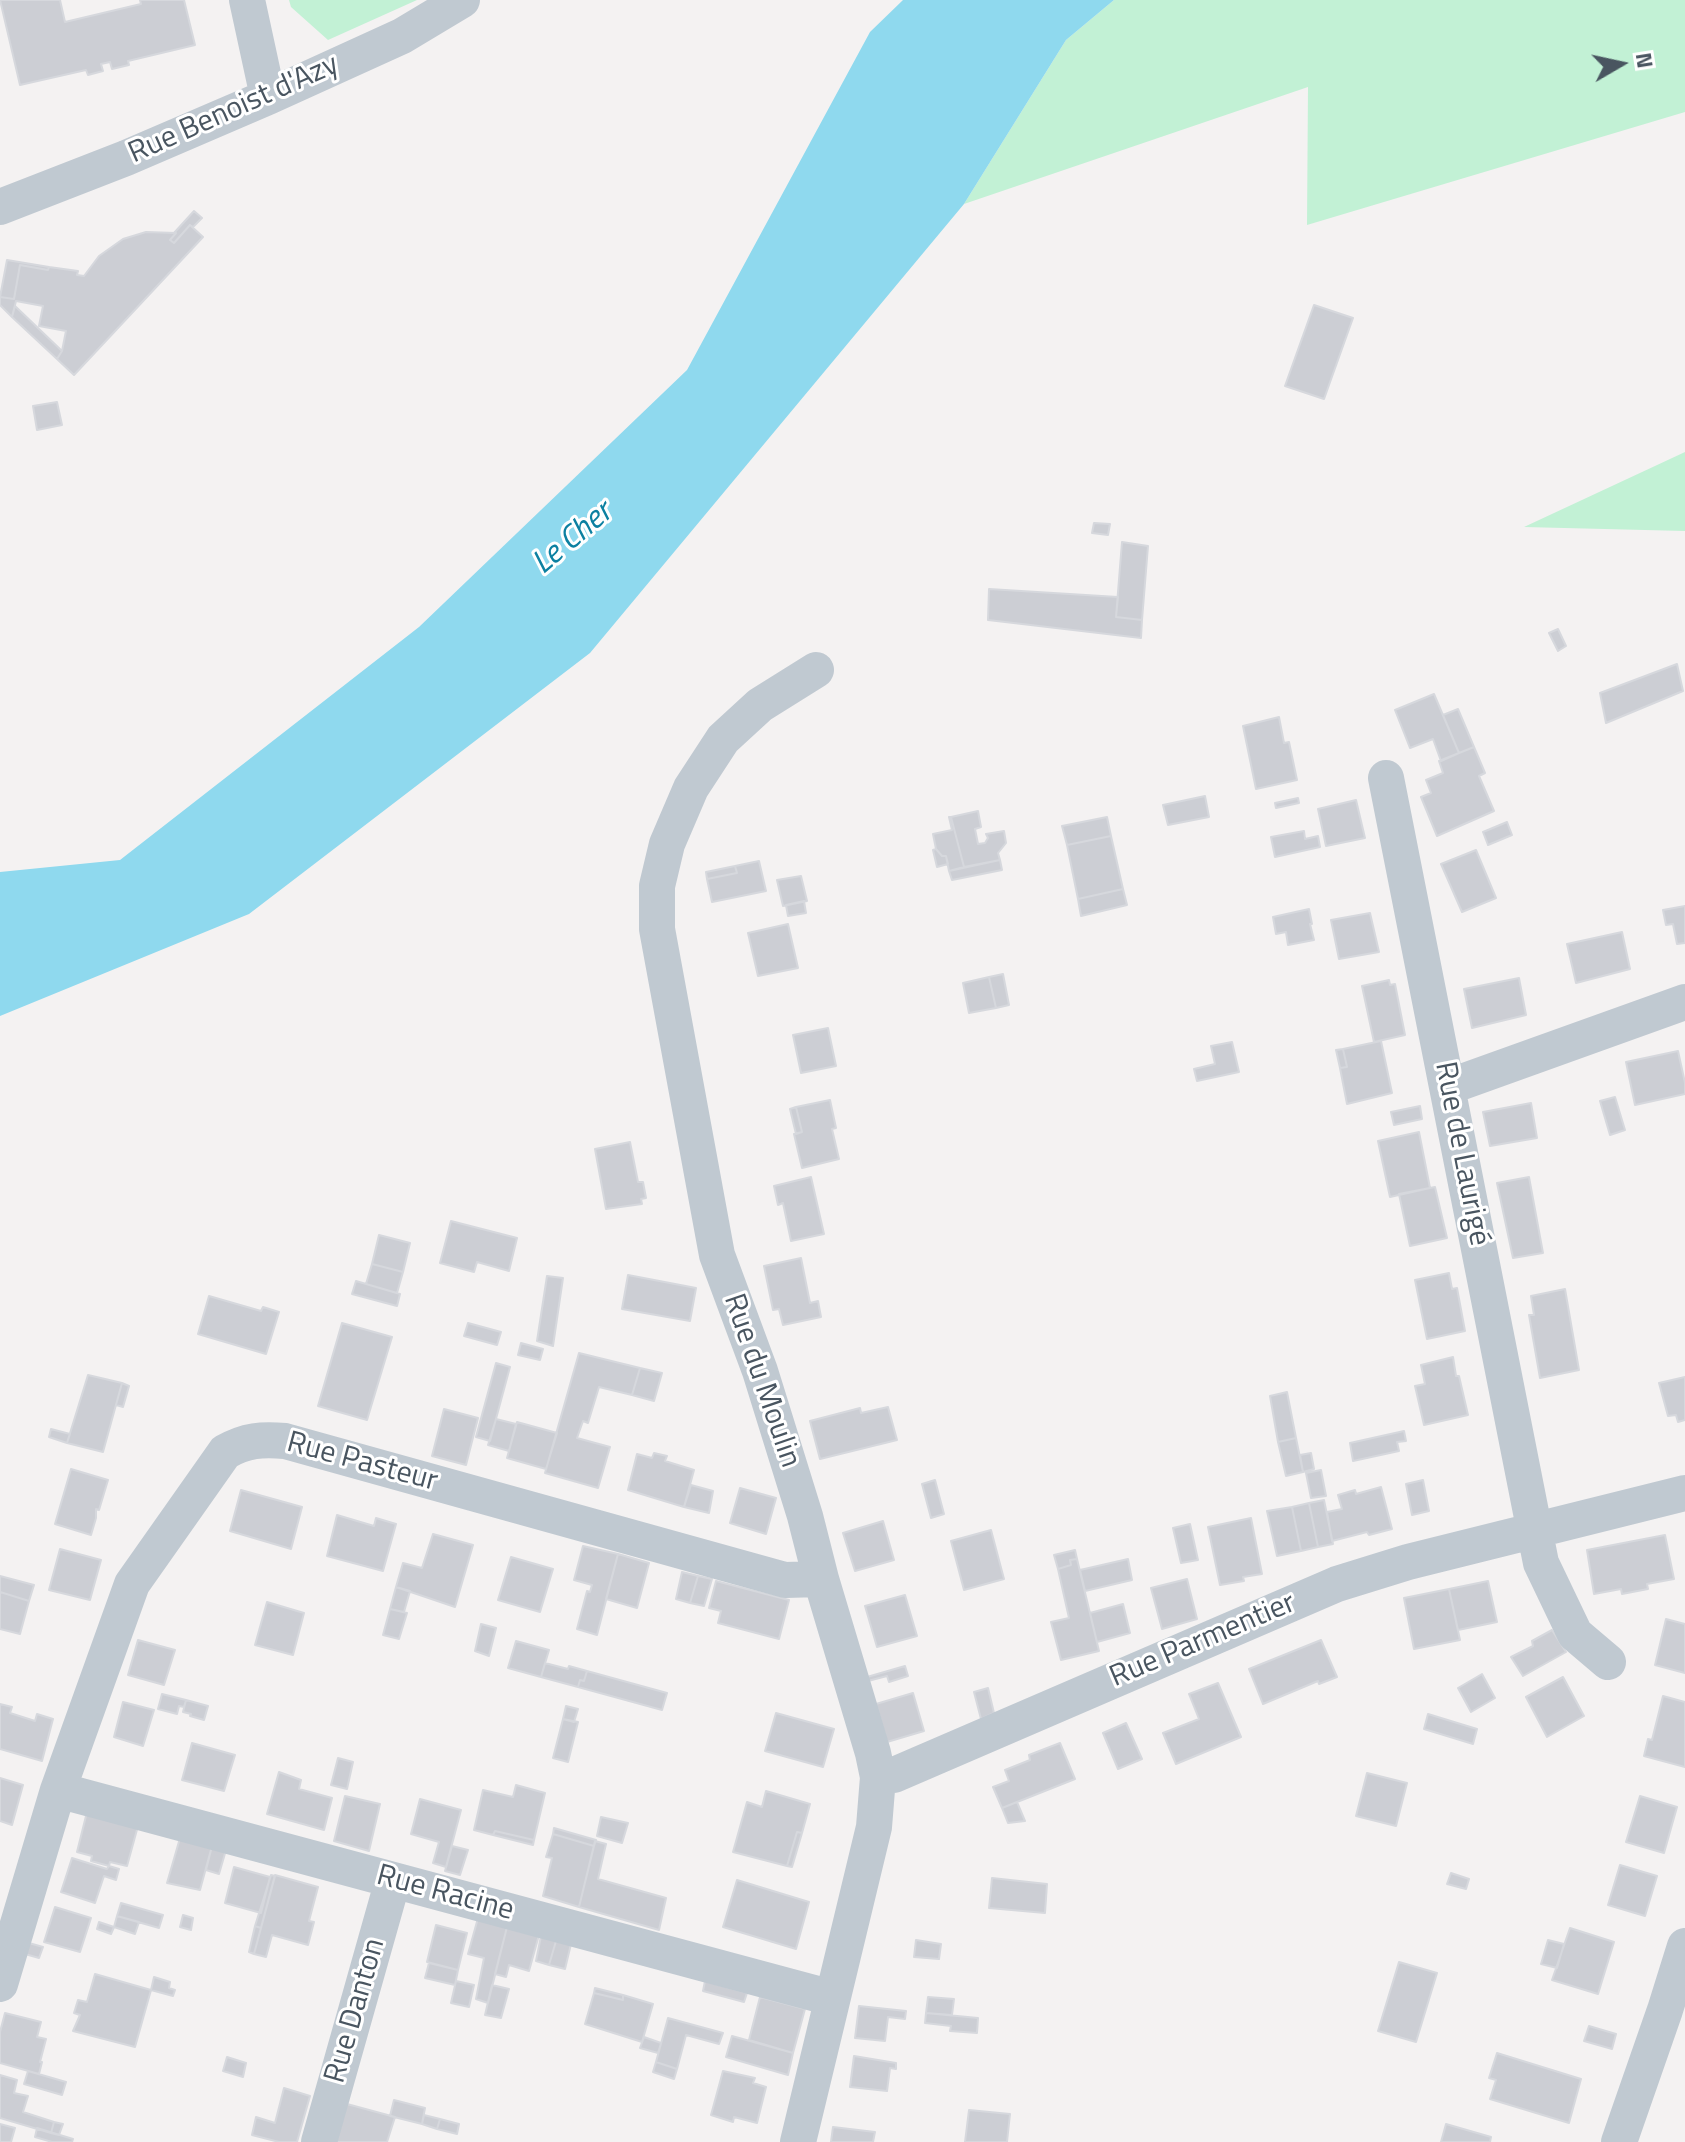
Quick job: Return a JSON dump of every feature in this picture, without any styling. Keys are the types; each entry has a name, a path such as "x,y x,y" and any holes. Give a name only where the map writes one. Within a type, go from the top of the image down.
{"street":[{"path":"247,0 268,97"},
{"name":"Rue Benoist d'Azy","path":"0,207 126,158 268,97 402,36 462,0"},
{"name":"Rue du Moulin","path":"798,2142 874,1827 878,1777 805,1516 760,1371 717,1255 657,929 657,886 667,844 691,788 723,739 760,705 816,670"},
{"name":"Rue de Laurigé","path":"1386,778 1536,1530"},
{"path":"1448,1087 1685,1002"},
{"name":"Rue Pasteur","path":"0,1984 58,1790 132,1584 225,1452 241,1443 263,1439 285,1441 785,1580 821,1579"},
{"name":"Rue Parmentier","path":"878,1777 894,1775 1337,1584 1408,1562 1685,1493"},
{"path":"1536,1530 1541,1563 1575,1634 1608,1662"},
{"name":"Rue Racine","path":"58,1790 832,1998"},
{"name":"Rue Danton","path":"319,2142 393,1880"},
{"path":"1619,2142 1685,1946"}],"green space":[{"path":"289,0 417,0 328,40 291,7"},
{"path":"1114,0 1685,0 1685,112 1307,225 1308,87 964,204 1066,40"},
{"path":"1685,452 1685,531 1524,527"}],"water":[{"name":"Le Cher","path":"903,0 1114,0 1066,40 964,204 590,653 249,914 0,1016 0,872 120,860 419,627 687,370 870,32"}],"building":[{"path":"0,0 60,0 65,22 141,4 140,0 184,0 195,45 128,61 129,65 112,69 110,62 101,64 103,71 88,75 86,70 20,85"},
{"path":"194,211 202,218 193,227 190,225 174,243 170,240 174,233"},
{"path":"190,225 203,237 74,375 57,359 66,331 39,326 43,306 16,301 12,317 0,305 0,297 14,299 20,265 78,271 77,275 84,276 99,256 123,239 146,232 176,233 170,240 174,243"},
{"path":"7,260 49,267 48,270 20,265 14,299 0,297"},
{"path":"1314,305 1353,318 1324,399 1285,386"},
{"path":"15,306 62,351 57,359 12,317"},
{"path":"57,402 62,425 37,430 33,406"},
{"path":"1094,523 1110,524 1108,535 1092,533"},
{"path":"1122,542 1148,546 1142,620 1116,617"},
{"path":"989,589 1118,597 1116,617 1142,620 1141,638 988,620"},
{"path":"1558,629 1566,646 1558,651 1549,633"},
{"path":"1677,664 1683,691 1606,723 1600,693"},
{"path":"1434,694 1459,753 1441,761 1433,739 1410,748 1395,710"},
{"path":"1458,709 1474,747 1459,753 1443,715"},
{"path":"1279,717 1284,743 1289,742 1297,780 1256,789 1243,726"},
{"path":"1474,747 1485,773 1479,776 1494,811 1437,836 1421,797 1431,793 1426,780 1443,773 1439,761"},
{"path":"1205,796 1209,817 1168,825 1163,805"},
{"path":"1298,798 1299,803 1276,808 1275,803"},
{"path":"1356,800 1365,838 1326,846 1318,809"},
{"path":"978,811 981,827 975,829 978,844 985,843 988,838 986,834 1004,831 1006,843 998,853 1000,860 964,867 951,817"},
{"path":"949,817 964,867 949,871 946,856 936,849 933,834 952,830"},
{"path":"1107,817 1111,836 1067,845 1062,826"},
{"path":"1507,822 1512,835 1488,845 1483,832"},
{"path":"1304,831 1305,839 1318,836 1320,847 1275,857 1271,837"},
{"path":"1111,836 1123,889 1078,899 1067,845"},
{"path":"933,850 946,856 948,864 937,867"},
{"path":"1476,850 1496,898 1462,912 1441,864"},
{"path":"1000,860 1002,870 952,880 949,871"},
{"path":"759,861 766,891 712,902 707,879 737,873 735,866"},
{"path":"735,866 737,873 707,879 706,872"},
{"path":"801,876 807,901 783,906 777,880"},
{"path":"1123,889 1127,905 1081,916 1078,899"},
{"path":"804,901 806,913 788,916 786,905"},
{"path":"1685,906 1685,943 1677,944 1673,924 1666,925 1663,910"},
{"path":"1309,909 1314,940 1288,945 1286,932 1276,934 1273,917"},
{"path":"1370,913 1379,952 1339,959 1331,920"},
{"path":"788,924 798,968 758,976 748,933"},
{"path":"1622,932 1630,969 1576,983 1567,944"},
{"path":"1003,974 1009,1005 996,1008 989,977"},
{"path":"989,977 996,1008 969,1013 963,983"},
{"path":"1519,978 1526,1015 1472,1028 1464,989"},
{"path":"1389,980 1390,985 1395,984 1405,1035 1374,1042 1362,986"},
{"path":"828,1028 836,1066 801,1073 793,1035"},
{"path":"1381,1041 1392,1093 1347,1104 1340,1068 1347,1067 1343,1049"},
{"path":"1232,1042 1239,1072 1197,1081 1194,1069 1215,1064 1211,1046"},
{"path":"1343,1049 1347,1067 1340,1068 1336,1050"},
{"path":"1678,1051 1685,1094 1635,1105 1626,1062"},
{"path":"1615,1097 1625,1130 1610,1135 1600,1101"},
{"path":"830,1100 839,1159 802,1168 794,1134 802,1132 796,1107"},
{"path":"1531,1103 1537,1138 1490,1146 1483,1112"},
{"path":"1420,1106 1422,1119 1394,1125 1391,1112"},
{"path":"796,1107 802,1132 796,1134 790,1109"},
{"path":"1419,1132 1430,1188 1390,1197 1378,1141"},
{"path":"630,1142 638,1182 643,1182 646,1198 641,1199 642,1204 606,1209 595,1149"},
{"path":"811,1177 824,1234 791,1241 783,1203 778,1205 774,1186"},
{"path":"1529,1177 1543,1253 1513,1258 1497,1183"},
{"path":"1435,1187 1447,1238 1410,1246 1399,1194"},
{"path":"451,1221 517,1238 509,1271 477,1262 474,1272 440,1263"},
{"path":"379,1235 410,1243 403,1272 372,1264"},
{"path":"801,1258 810,1303 818,1301 821,1317 783,1325 779,1309 773,1310 764,1266"},
{"path":"372,1264 403,1272 397,1293 366,1284"},
{"path":"1449,1273 1452,1289 1457,1288 1465,1331 1427,1339 1415,1280"},
{"path":"628,1275 696,1288 690,1321 622,1309"},
{"path":"547,1276 563,1278 553,1346 537,1341"},
{"path":"356,1281 400,1294 397,1306 352,1294"},
{"path":"1565,1289 1579,1370 1540,1378 1529,1315 1534,1315 1531,1296"},
{"path":"209,1296 261,1311 263,1307 279,1312 266,1354 198,1334"},
{"path":"342,1323 392,1337 367,1420 318,1406"},
{"path":"468,1323 501,1332 497,1345 464,1336"},
{"path":"521,1343 543,1349 540,1360 518,1355"},
{"path":"579,1353 640,1368 632,1395 599,1387 588,1423 583,1421 577,1438 610,1447 598,1488 545,1473"},
{"path":"1453,1357 1468,1415 1424,1425 1415,1386 1425,1384 1421,1365"},
{"path":"496,1363 510,1367 490,1441 476,1437"},
{"path":"640,1368 662,1373 654,1401 632,1395"},
{"path":"88,1375 122,1383 103,1452 67,1443"},
{"path":"1685,1377 1685,1420 1678,1422 1676,1415 1668,1416 1659,1383"},
{"path":"122,1383 129,1386 123,1407 116,1405"},
{"path":"1287,1392 1296,1438 1278,1442 1270,1396"},
{"path":"888,1407 897,1440 820,1459 810,1421 860,1408 861,1413"},
{"path":"444,1409 478,1418 466,1465 432,1456"},
{"path":"496,1419 516,1424 509,1451 488,1445"},
{"path":"517,1422 557,1433 546,1469 507,1458"},
{"path":"51,1429 70,1434 67,1443 49,1437"},
{"path":"1404,1431 1406,1441 1397,1442 1399,1451 1353,1461 1350,1443"},
{"path":"1296,1438 1303,1472 1286,1476 1278,1442"},
{"path":"654,1453 667,1456 665,1461 694,1470 684,1507 628,1490 637,1454 652,1458"},
{"path":"1311,1453 1314,1469 1303,1472 1300,1455"},
{"path":"71,1469 108,1480 99,1510 96,1509 91,1535 55,1524"},
{"path":"1321,1470 1326,1496 1311,1498 1306,1473"},
{"path":"935,1480 944,1514 931,1518 922,1484"},
{"path":"1423,1480 1429,1511 1412,1515 1406,1484"},
{"path":"691,1485 713,1491 709,1513 684,1507"},
{"path":"1381,1487 1392,1529 1332,1541 1327,1512 1342,1509 1338,1495"},
{"path":"740,1488 776,1498 766,1534 730,1523"},
{"path":"241,1490 302,1507 291,1549 230,1531"},
{"path":"1324,1500 1333,1544 1318,1547 1309,1503"},
{"path":"1309,1503 1318,1547 1301,1551 1292,1507"},
{"path":"1292,1507 1301,1551 1277,1556 1267,1511"},
{"path":"337,1515 374,1526 376,1518 396,1524 383,1571 327,1556"},
{"path":"1251,1518 1262,1574 1220,1585 1208,1527"},
{"path":"883,1521 894,1560 855,1571 843,1533"},
{"path":"1190,1524 1198,1560 1181,1563 1173,1528"},
{"path":"991,1530 1004,1579 964,1590 951,1541"},
{"path":"433,1534 473,1545 455,1607 396,1587 403,1563 422,1568"},
{"path":"1665,1535 1674,1579 1647,1584 1648,1589 1622,1594 1621,1589 1594,1594 1587,1550"},
{"path":"583,1546 618,1554 597,1635 577,1629 587,1591 590,1592 592,1585 574,1580"},
{"path":"60,1549 101,1560 90,1600 49,1590"},
{"path":"1075,1550 1077,1559 1070,1560 1071,1565 1058,1569 1054,1555"},
{"path":"618,1554 649,1563 637,1608 606,1599"},
{"path":"511,1557 553,1569 540,1612 498,1600"},
{"path":"1077,1559 1099,1651 1061,1660 1051,1622 1069,1618 1058,1569 1071,1565 1070,1560"},
{"path":"1128,1559 1132,1580 1085,1591 1080,1570"},
{"path":"682,1572 698,1576 690,1603 676,1599"},
{"path":"0,1576 34,1585 29,1601 0,1592"},
{"path":"698,1576 712,1579 704,1606 690,1603"},
{"path":"1187,1579 1197,1619 1162,1629 1151,1588"},
{"path":"716,1581 789,1600 779,1639 718,1623 721,1611 709,1608"},
{"path":"1488,1581 1497,1622 1458,1630 1449,1589"},
{"path":"396,1587 410,1591 404,1612 390,1609"},
{"path":"1449,1589 1460,1640 1414,1649 1404,1598"},
{"path":"0,1592 29,1601 20,1634 0,1629"},
{"path":"905,1595 917,1636 877,1647 865,1606"},
{"path":"267,1602 304,1613 293,1655 255,1645"},
{"path":"1123,1604 1130,1633 1097,1642 1090,1613"},
{"path":"390,1609 407,1613 399,1639 383,1635"},
{"path":"1666,1619 1685,1624 1685,1673 1655,1665"},
{"path":"481,1624 496,1628 489,1656 475,1651"},
{"path":"1552,1630 1566,1652 1523,1676 1511,1657 1533,1646 1532,1641"},
{"path":"138,1640 175,1650 164,1685 128,1675"},
{"path":"1321,1640 1337,1677 1319,1684 1318,1681 1263,1704 1249,1669"},
{"path":"516,1641 549,1650 541,1677 508,1668"},
{"path":"545,1663 587,1671 584,1681 580,1680 578,1687 541,1677"},
{"path":"905,1666 908,1676 889,1682 887,1676 868,1681 867,1677"},
{"path":"587,1671 667,1693 662,1710 578,1687"},
{"path":"1482,1674 1495,1698 1471,1712 1458,1688"},
{"path":"1563,1677 1584,1716 1547,1737 1526,1697"},
{"path":"1218,1683 1241,1737 1176,1764 1163,1733 1199,1719 1189,1694"},
{"path":"988,1688 994,1713 981,1719 974,1692"},
{"path":"913,1693 924,1731 887,1742 876,1704"},
{"path":"162,1694 186,1700 184,1707 179,1706 177,1714 158,1709"},
{"path":"1663,1696 1685,1702 1685,1767 1644,1756 1648,1739 1652,1740"},
{"path":"186,1700 208,1706 204,1720 183,1712"},
{"path":"123,1702 154,1710 143,1746 114,1737"},
{"path":"0,1704 12,1707 10,1713 35,1721 37,1714 53,1719 42,1761 0,1749"},
{"path":"566,1706 578,1709 574,1722 563,1719"},
{"path":"776,1713 834,1729 823,1767 765,1751"},
{"path":"1428,1714 1477,1729 1473,1744 1424,1729"},
{"path":"563,1719 578,1722 568,1762 553,1758"},
{"path":"1126,1723 1142,1759 1118,1769 1103,1733"},
{"path":"192,1743 235,1755 224,1791 182,1780"},
{"path":"1060,1743 1075,1779 1002,1808 993,1787 1009,1781 1005,1770 1030,1760 1029,1755"},
{"path":"338,1758 353,1762 347,1789 331,1785"},
{"path":"279,1772 301,1780 299,1789 332,1798 324,1830 267,1814"},
{"path":"1367,1773 1407,1783 1396,1826 1356,1816"},
{"path":"0,1778 23,1785 12,1825 0,1821"},
{"path":"516,1785 545,1793 534,1840 495,1831 493,1835 474,1830 483,1790 513,1797"},
{"path":"766,1791 810,1804 802,1833 797,1832 787,1866 733,1852 747,1802 762,1807"},
{"path":"345,1796 380,1804 369,1851 334,1841"},
{"path":"1640,1796 1677,1807 1664,1853 1626,1842"},
{"path":"420,1799 461,1810 446,1867 433,1863 439,1842 411,1834"},
{"path":"1017,1802 1025,1821 1008,1823 1002,1808"},
{"path":"87,1812 138,1826 127,1866 110,1862 109,1866 91,1861 92,1856 77,1852"},
{"path":"601,1817 628,1823 622,1843 597,1836"},
{"path":"554,1828 596,1840 594,1846 553,1834"},
{"path":"495,1831 534,1840 533,1845 493,1835"},
{"path":"797,1832 802,1833 792,1867 787,1866"},
{"path":"553,1834 594,1846 579,1907 543,1896 552,1858 546,1857"},
{"path":"180,1838 212,1846 200,1890 167,1883"},
{"path":"595,1841 606,1844 598,1879 666,1898 659,1930 579,1907"},
{"path":"212,1846 226,1850 219,1874 206,1870"},
{"path":"452,1846 468,1850 460,1875 445,1871"},
{"path":"72,1858 107,1869 109,1866 119,1869 116,1880 104,1876 95,1903 61,1892"},
{"path":"1620,1865 1657,1876 1645,1916 1608,1905"},
{"path":"234,1867 270,1877 261,1913 225,1903"},
{"path":"1451,1873 1469,1879 1466,1889 1447,1884"},
{"path":"271,1875 275,1876 261,1928 255,1926"},
{"path":"275,1875 318,1887 309,1921 314,1922 308,1945 272,1935 266,1957 254,1954"},
{"path":"992,1878 1047,1884 1045,1913 989,1908"},
{"path":"737,1880 809,1902 796,1949 723,1927"},
{"path":"121,1903 163,1915 159,1928 117,1916"},
{"path":"55,1907 91,1918 80,1952 44,1942"},
{"path":"183,1915 193,1918 191,1930 180,1927"},
{"path":"117,1916 139,1922 135,1934 114,1927"},
{"path":"478,1918 507,1927 488,2003 476,1999 484,1958 468,1954"},
{"path":"99,1922 114,1927 111,1934 97,1929"},
{"path":"436,1925 467,1933 458,1970 427,1962"},
{"path":"255,1926 261,1928 254,1954 249,1952"},
{"path":"507,1927 539,1935 529,1971 509,1965 506,1977 495,1974"},
{"path":"1570,1928 1614,1942 1598,1994 1552,1980"},
{"path":"541,1936 556,1941 549,1965 536,1961"},
{"path":"916,1940 941,1944 939,1959 914,1957"},
{"path":"1548,1940 1564,1944 1557,1968 1541,1964"},
{"path":"556,1941 571,1944 565,1969 549,1965"},
{"path":"29,1943 43,1947 39,1958 25,1954"},
{"path":"1399,1962 1437,1973 1416,2042 1378,2031"},
{"path":"429,1963 458,1970 455,1985 425,1978"},
{"path":"95,1974 151,1990 135,2047 73,2031 80,2015 74,2013 78,2000 87,2002"},
{"path":"154,1977 170,1982 169,1988 175,1990 173,1996 151,1990"},
{"path":"456,1981 474,1985 469,2007 451,2003"},
{"path":"705,1981 747,1993 744,2002 703,1991"},
{"path":"492,1985 509,1989 501,2018 485,2015"},
{"path":"595,1988 623,1995 623,2000 594,1993"},
{"path":"594,1993 623,2000 623,1995 653,2004 642,2042 585,2024"},
{"path":"760,1997 805,2009 793,2053 749,2040"},
{"path":"928,1997 954,1999 952,2015 926,2013"},
{"path":"859,2006 906,2011 905,2019 888,2017 885,2041 855,2038"},
{"path":"5,2013 41,2022 37,2037 46,2039 39,2074 0,2063 0,2032"},
{"path":"926,2013 978,2018 977,2033 950,2031 951,2026 925,2023"},
{"path":"668,2018 723,2033 719,2044 686,2035 677,2069 656,2062"},
{"path":"1589,2026 1616,2034 1612,2049 1584,2041"},
{"path":"732,2036 793,2053 788,2075 726,2057"},
{"path":"644,2037 661,2043 658,2053 640,2048"},
{"path":"1497,2053 1581,2079 1569,2123 1490,2099 1496,2080 1489,2078"},
{"path":"854,2056 896,2063 896,2069 890,2068 887,2091 850,2087"},
{"path":"227,2057 246,2063 243,2077 223,2071"},
{"path":"656,2062 677,2069 674,2079 653,2072"},
{"path":"28,2071 66,2082 62,2095 24,2084"},
{"path":"723,2071 755,2078 753,2083 766,2087 757,2123 734,2117 733,2122 711,2115"},
{"path":"0,2075 17,2080 14,2093 28,2096 23,2112 54,2122 51,2133 0,2118"},
{"path":"284,2088 310,2096 297,2142 279,2142 252,2135 256,2117 275,2123"},
{"path":"394,2100 425,2108 422,2124 390,2116"},
{"path":"347,2104 395,2117 387,2142 336,2142"},
{"path":"969,2110 1010,2114 1007,2142 965,2142"},
{"path":"424,2115 440,2119 437,2129 422,2124"},
{"path":"440,2119 459,2124 457,2134 437,2129"},
{"path":"54,2122 63,2124 59,2135 51,2133"},
{"path":"0,2124 15,2128 11,2142 0,2142"},
{"path":"1446,2124 1491,2137 1490,2142 1441,2142"},
{"path":"833,2127 875,2132 873,2142 831,2142"},
{"path":"37,2128 73,2139 72,2142 52,2142 35,2137"}]}
